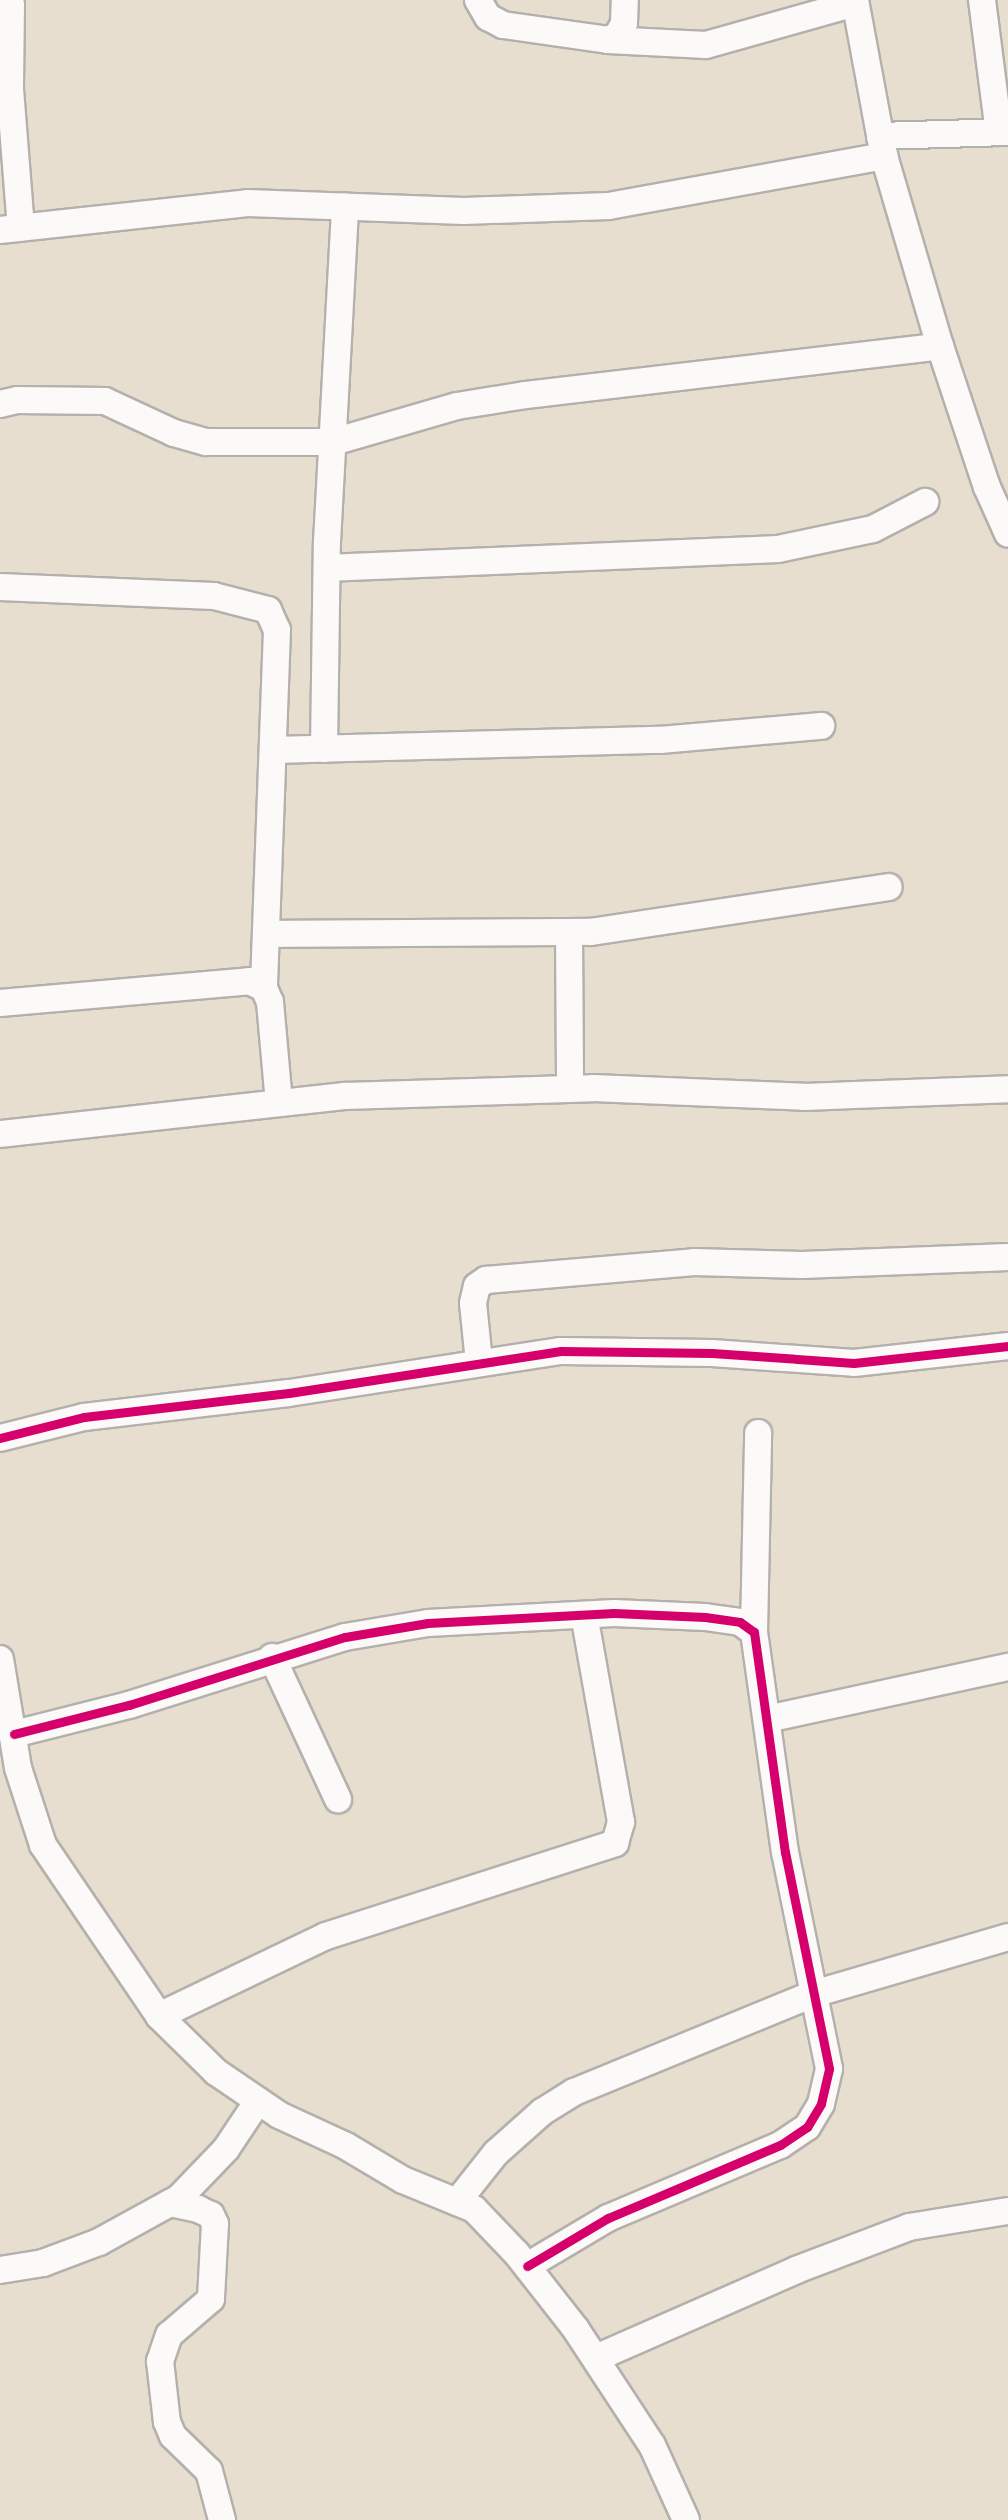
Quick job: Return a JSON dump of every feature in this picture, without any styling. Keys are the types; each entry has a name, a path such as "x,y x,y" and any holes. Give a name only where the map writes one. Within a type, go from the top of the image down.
{"street":[{"path":"478,0 488,17 503,25 608,40 706,45 855,1 882,146 940,346 987,487 1008,534"},
{"path":"608,40 618,35 624,23 625,0"},
{"path":"10,3 10,229 248,204 464,211 609,206 882,146 1004,132 1000,69 982,0"},
{"path":"324,749 327,568 345,206"},
{"path":"0,404 17,400 105,401 174,433 206,442 333,442 457,406 526,395 940,346"},
{"path":"327,568 778,549 873,529 925,502"},
{"path":"0,587 214,596 268,610 278,630 264,988 270,1002 279,1103"},
{"path":"273,750 660,740 821,726"},
{"path":"266,934 569,933 889,887"},
{"path":"569,933 570,1088"},
{"path":"0,1003 220,981 264,988"},
{"path":"0,1134 345,1096 570,1088 804,1097 1008,1089"},
{"path":"479,1362 473,1303 477,1286 486,1280 694,1262 802,1265 1008,1257"},
{"path":"0,1438 84,1417 289,1393 561,1351 616,1351 854,1363 1008,1346"},
{"path":"527,2266 608,2218 735,2166 807,2127 821,2104 829,2070 785,1852 754,1632 758,1433"},
{"path":"14,1734 129,1705 272,1657 345,1637 428,1623 584,1615 705,1616 740,1622 754,1632"},
{"path":"159,2016 326,1936 615,1843 621,1822 584,1615"},
{"path":"272,1657 338,1799"},
{"path":"0,1659 25,1794 43,1845 159,2016 209,2066 258,2101 403,2180 474,2209 527,2266 596,2358 652,2445 686,2520"},
{"path":"767,1719 1008,1667"},
{"path":"457,2202 496,2153 542,2112 574,2092 813,1994 1008,1937"},
{"path":"0,2270 43,2263 99,2242 170,2203 193,2187 218,2158 258,2101"},
{"path":"170,2203 198,2209 215,2224 211,2299 169,2335 160,2361 167,2422 173,2436 209,2471 222,2520"},
{"path":"596,2358 796,2270 887,2235 946,2217 1008,2211"}],"cycle path":[{"path":"0,1438 84,1417 289,1393 561,1351 712,1353 854,1363 1008,1346"},
{"path":"14,1734 129,1705 345,1637 428,1623 614,1613 705,1617 740,1622 754,1632 785,1852 829,2069 821,2104 807,2127 780,2145 608,2218 527,2266"}]}
